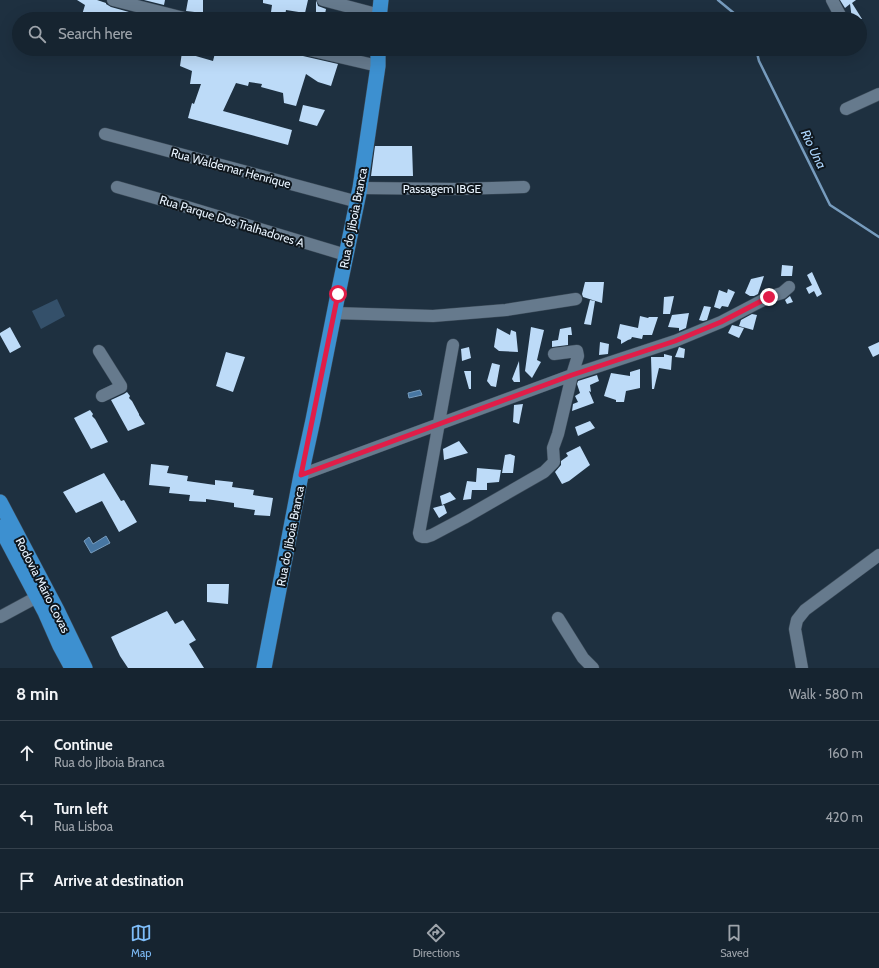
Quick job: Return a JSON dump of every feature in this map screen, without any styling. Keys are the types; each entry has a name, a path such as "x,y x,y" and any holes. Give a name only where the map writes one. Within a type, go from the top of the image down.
{"main road":[{"name":"Rua do Jiboia Branca","path":"264,668 301,475 359,195 378,66 378,56"},
{"name":"Rodovia Mário Covas","path":"0,502 57,610 85,668"},
{"name":"Rodovia Mário Covas","path":"0,527 72,668"}],"street":[{"path":"114,0 161,12"},
{"path":"323,0 380,11"},
{"path":"832,0 838,12"},
{"path":"335,56 378,66"},
{"path":"846,109 879,94"},
{"name":"Rua Waldemar Henrique","path":"105,134 359,195"},
{"name":"Rua Parque Dos Tralhadores A","path":"117,187 346,255"},
{"name":"Passagem IBGE","path":"359,195 524,187"},
{"path":"301,475 572,375 675,341 721,322 769,297 782,293 789,287"},
{"path":"334,313 433,316 506,310 576,299"},
{"path":"453,345 419,533 420,536 423,537 432,535 464,518 544,472 554,462 553,448 558,434 578,352 572,351 554,354"},
{"path":"99,351 121,386 102,396"},
{"path":"802,668 795,629 797,620 805,610 879,555"},
{"path":"0,617 37,597"},
{"path":"558,618 583,658 593,668"}],"shaded area":[{"path":"57,299 65,316 41,329 32,311"},
{"path":"420,390 422,395 409,398 408,393"},
{"path":"106,536 110,543 91,553 84,541 89,537 93,544"}],"building":[{"path":"77,0 97,0 106,3 111,7 129,12 83,12 85,5"},
{"path":"144,0 165,0 164,5"},
{"path":"188,0 203,0 203,12 186,11"},
{"path":"263,0 308,0 305,12 286,10 286,12 271,12 272,5 263,3"},
{"path":"316,0 318,6 326,9 325,12 316,12"},
{"path":"840,0 856,0 852,3 858,12 851,12 850,4 845,8"},
{"path":"181,56 196,56 213,61 214,56 303,56 338,64 331,86 318,82 306,74 296,106 284,103 283,93 261,87 262,84 249,82 248,86 236,83 223,111 292,130 288,145 188,118 192,103 194,104 201,84 190,84 192,71 180,66"},
{"path":"303,105 325,110 317,126 299,121"},
{"path":"375,146 412,146 413,176 371,176"},
{"path":"782,265 793,266 792,276 781,276"},
{"path":"812,272 822,294 817,297 814,291 809,294 806,288 812,285 807,275"},
{"path":"764,276 758,294 750,296 745,293 751,279"},
{"path":"585,282 604,282 602,303 583,297 582,294"},
{"path":"728,289 735,292 728,307 722,306 720,309 714,307 719,290 727,293"},
{"path":"674,296 670,314 663,314 664,297"},
{"path":"790,296 793,302 787,304 785,300"},
{"path":"590,300 595,301 591,325 584,324"},
{"path":"704,306 711,307 707,320 703,321 699,320"},
{"path":"689,313 686,328 679,331 679,328 668,327 672,315"},
{"path":"752,314 757,315 753,330 739,326 741,320"},
{"path":"640,316 648,318 658,317 652,335 643,335 642,339 632,337 621,344 621,340 617,338 620,324 638,328"},
{"path":"732,325 744,328 739,338 728,333"},
{"path":"10,327 21,347 10,353 0,333"},
{"path":"531,327 544,330 537,360 541,362 532,378 525,371"},
{"path":"571,327 572,335 568,335 568,345 552,347 552,341 558,340 560,329"},
{"path":"497,328 510,335 511,330 516,332 518,352 499,351 494,347"},
{"path":"600,342 609,344 608,354 599,355"},
{"path":"879,342 879,354 873,357 868,347"},
{"path":"469,347 471,358 462,361 461,349"},
{"path":"679,347 685,349 684,358 675,357"},
{"path":"226,352 245,357 233,392 216,386"},
{"path":"664,354 672,356 671,370 659,368 654,389 652,389 651,357 664,357"},
{"path":"519,361 520,382 514,382 512,379"},
{"path":"492,363 500,365 496,387 491,386 487,381"},
{"path":"640,369 640,388 626,391 624,402 616,402 616,400 604,396 611,373 630,376 630,372"},
{"path":"464,371 471,371 471,389 469,389"},
{"path":"597,375 599,381 590,385 591,392 589,391 594,403 572,411 573,404 578,402 575,396 580,393 577,384 578,381"},
{"path":"127,392 145,424 128,431 111,400"},
{"path":"523,404 519,424 513,422 514,405"},
{"path":"90,410 108,442 91,449 74,418"},
{"path":"590,421 595,428 578,436 575,427"},
{"path":"459,441 468,453 444,460 443,449"},
{"path":"580,446 590,465 569,481 562,484 555,472 561,465 561,461 568,456 566,453"},
{"path":"510,454 515,456 513,473 502,473 505,455"},
{"path":"151,464 169,466 167,473 188,476 187,481 215,485 215,480 233,482 232,487 254,490 253,495 273,498 270,516 254,515 255,510 234,507 234,503 206,499 206,502 189,501 190,495 169,493 170,487 149,485"},
{"path":"477,468 501,470 499,482 487,483 487,490 472,490 471,499 463,500 467,481 476,482"},
{"path":"104,473 121,501 124,500 137,522 119,532 102,501 76,513 63,492"},
{"path":"450,492 456,499 442,505 440,496"},
{"path":"444,505 447,513 439,518 433,508"},
{"path":"207,584 229,584 228,604 207,602"},
{"path":"167,611 175,624 183,620 196,640 189,644 204,668 128,668 120,656 111,637"}],"waterway":[{"name":"Rio Una","path":"718,0 733,12"},
{"name":"Rio Una","path":"758,56 830,205 879,237"}],"route":[{"path":"338,294 301,475 572,375 675,341 721,322 769,297"}]}
